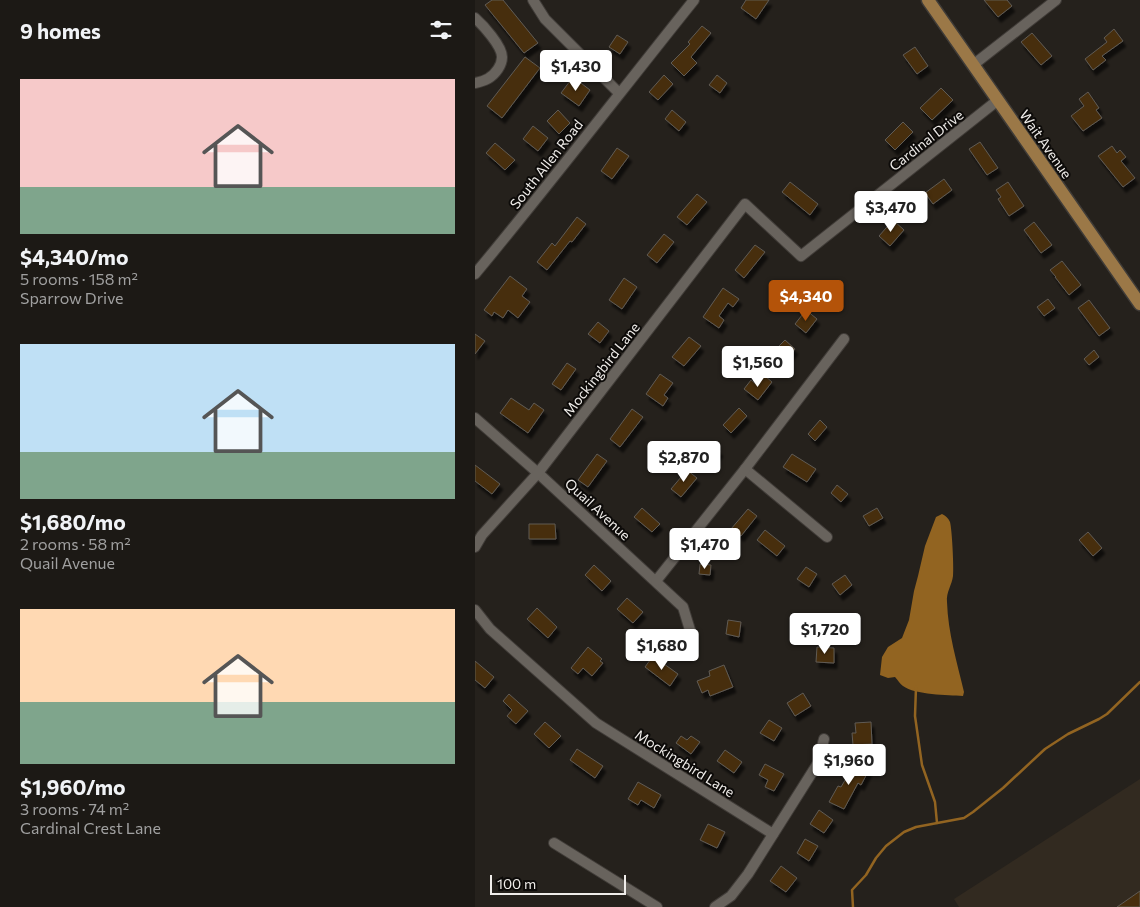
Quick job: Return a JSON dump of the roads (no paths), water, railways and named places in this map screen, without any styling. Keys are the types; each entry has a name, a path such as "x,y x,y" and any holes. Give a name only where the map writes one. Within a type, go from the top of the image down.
{"main road":[{"name":"Wait Avenue","path":"928,0 1140,304"}],"street":[{"path":"533,0 545,19 619,94"},
{"name":"South Allen Road","path":"475,274 694,0"},
{"path":"973,65 1056,0"},
{"path":"475,18 482,24 498,46 502,56 500,66 494,75 485,81 475,83"},
{"name":"Cardinal Drive","path":"745,204 801,256 998,100"},
{"name":"Mockingbird Lane","path":"475,547 482,535 538,473 745,204"},
{"path":"656,581 844,339"},
{"name":"Quail Avenue","path":"475,418 656,581 683,608 690,630"},
{"path":"745,468 827,536"},
{"name":"Mockingbird Lane","path":"475,610 490,629 596,723 773,834"},
{"path":"715,907 731,896 748,874 818,763 824,739"},
{"path":"554,843 657,907"}],"waterway":[{"path":"853,907 852,890 866,875 886,846 904,832 916,827 964,818 1003,788 1045,749 1068,734 1107,714 1140,682"},
{"path":"916,687 915,716 922,765 935,802 937,823"}]}
